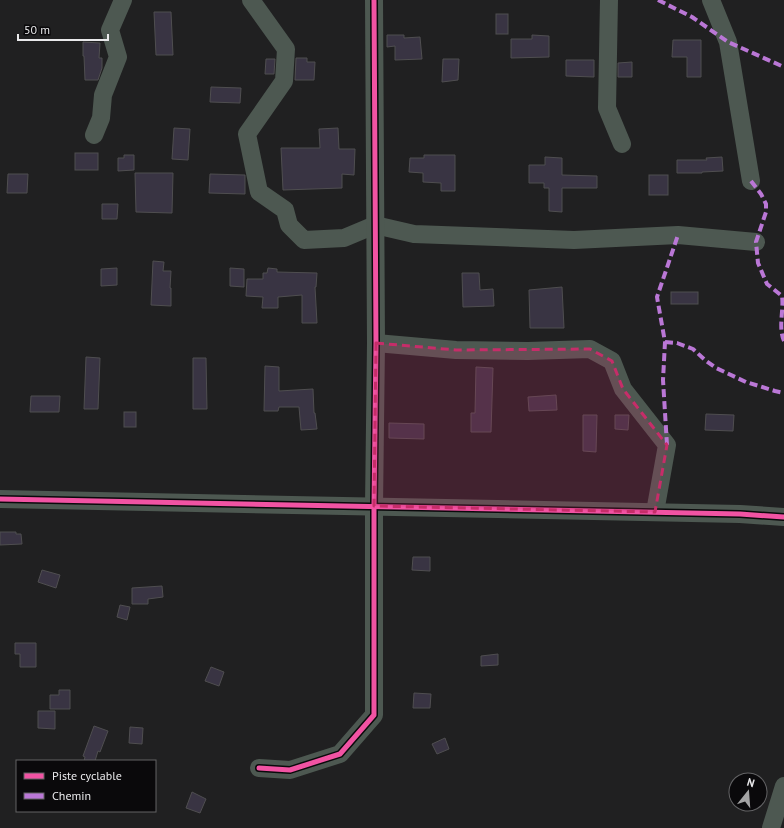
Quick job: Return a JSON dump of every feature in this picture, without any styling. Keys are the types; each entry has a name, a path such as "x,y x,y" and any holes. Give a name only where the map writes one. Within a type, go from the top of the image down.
{"street":[{"path":"94,135 101,118 103,95 118,57 110,30 123,0"},
{"path":"250,0 286,50 284,81 247,134 259,192 285,210 289,226 304,240 344,238 375,225 414,234 574,240 678,235 756,242"},
{"path":"258,768 290,770 340,754 374,715 376,343 374,0"},
{"path":"609,0 607,108 622,144"},
{"path":"711,0 728,42 751,181"},
{"path":"376,343 456,350 528,351 590,349 612,361 623,389 667,445 655,512"},
{"path":"0,499 655,512 740,514 784,517"},
{"path":"771,828 784,786"}],"highlighted area":[{"path":"376,343 456,350 590,349 612,361 623,389 667,445 655,512 374,506"}],"building":[{"path":"154,12 171,12 173,55 156,55"},
{"path":"496,14 508,14 508,34 496,34"},
{"path":"387,35 404,35 404,38 420,37 422,59 395,60 395,46 387,47"},
{"path":"532,35 549,36 549,57 511,58 511,39 532,39"},
{"path":"673,40 701,40 701,77 687,77 687,57 672,57"},
{"path":"83,42 100,43 99,58 102,58 102,68 98,80 85,80"},
{"path":"296,58 307,58 307,62 315,62 314,80 295,80"},
{"path":"266,59 275,59 274,74 265,74"},
{"path":"443,59 459,59 458,80 442,82"},
{"path":"566,60 594,60 594,77 566,76"},
{"path":"632,62 632,77 618,77 618,63"},
{"path":"211,87 241,88 240,103 210,102"},
{"path":"174,128 190,129 188,160 172,159"},
{"path":"338,128 339,149 355,149 354,175 342,174 342,188 283,190 281,148 320,148 319,129"},
{"path":"75,153 98,153 98,170 75,170"},
{"path":"124,155 134,155 134,170 118,171 118,158 124,158"},
{"path":"424,155 455,155 455,191 441,191 441,183 423,182 423,173 409,172 410,158 424,158"},
{"path":"545,157 562,158 562,175 597,176 597,188 562,188 562,212 549,211 549,188 544,188 544,183 529,183 529,165 545,165"},
{"path":"722,157 723,171 677,173 677,160 707,160 706,158"},
{"path":"135,173 173,173 172,213 136,212"},
{"path":"8,174 28,174 27,193 7,193"},
{"path":"210,174 245,175 245,194 209,193"},
{"path":"649,175 668,175 668,195 649,195"},
{"path":"102,204 118,204 117,219 102,219"},
{"path":"153,261 164,262 163,271 171,271 171,306 151,305"},
{"path":"117,268 117,285 101,286 101,269"},
{"path":"230,268 244,269 244,287 230,286"},
{"path":"268,268 277,269 277,272 317,273 315,287 317,323 302,323 302,295 278,297 278,308 262,308 263,297 246,296 247,279 263,279 263,273 267,273"},
{"path":"462,273 479,273 480,290 493,289 494,306 463,307"},
{"path":"562,287 564,328 530,328 529,290"},
{"path":"671,292 698,292 698,304 671,304"},
{"path":"86,357 100,358 98,409 84,409"},
{"path":"193,358 206,358 207,409 193,409"},
{"path":"265,366 279,367 279,391 313,389 314,413 317,429 301,430 299,407 279,407 278,411 264,411"},
{"path":"476,367 493,368 491,432 471,432 471,413 475,413"},
{"path":"556,395 557,410 529,411 528,397"},
{"path":"31,396 60,396 59,412 30,412"},
{"path":"124,412 136,412 136,427 124,427"},
{"path":"706,414 734,415 733,431 705,430"},
{"path":"583,415 597,415 596,452 583,451"},
{"path":"615,415 629,415 628,430 615,429"},
{"path":"389,423 424,424 424,439 389,438"},
{"path":"0,532 16,532 16,534 21,534 22,544 0,545"},
{"path":"413,557 430,557 430,571 412,570"},
{"path":"42,570 60,575 56,588 38,582"},
{"path":"162,586 163,597 148,599 148,604 132,604 132,588"},
{"path":"120,605 130,607 127,620 117,617"},
{"path":"15,643 36,643 36,667 20,667 20,654 15,654"},
{"path":"498,654 498,665 481,666 481,656"},
{"path":"211,667 224,672 219,686 205,681"},
{"path":"59,690 70,690 70,709 50,709 50,695 59,695"},
{"path":"414,693 431,694 430,708 413,708"},
{"path":"38,711 55,711 55,729 38,728"},
{"path":"94,726 108,731 95,760 84,760 85,757 83,756"},
{"path":"130,727 143,728 142,744 129,743"},
{"path":"445,738 449,749 437,754 432,744"},
{"path":"192,792 206,799 200,813 186,808"}],"marked path":[{"path":"658,0 692,17 728,42 784,67"},
{"path":"751,181 761,194 766,204 766,212 756,242 758,263 767,284 782,296 781,330 784,341"},
{"path":"667,445 663,380 665,342 657,297 678,235"},
{"path":"665,342 677,343 693,349 716,368 746,382 784,393"}],"cycle path":[{"path":"259,768 290,770 340,754 374,715 376,343 374,0"},
{"path":"0,499 740,514 784,517"}]}
